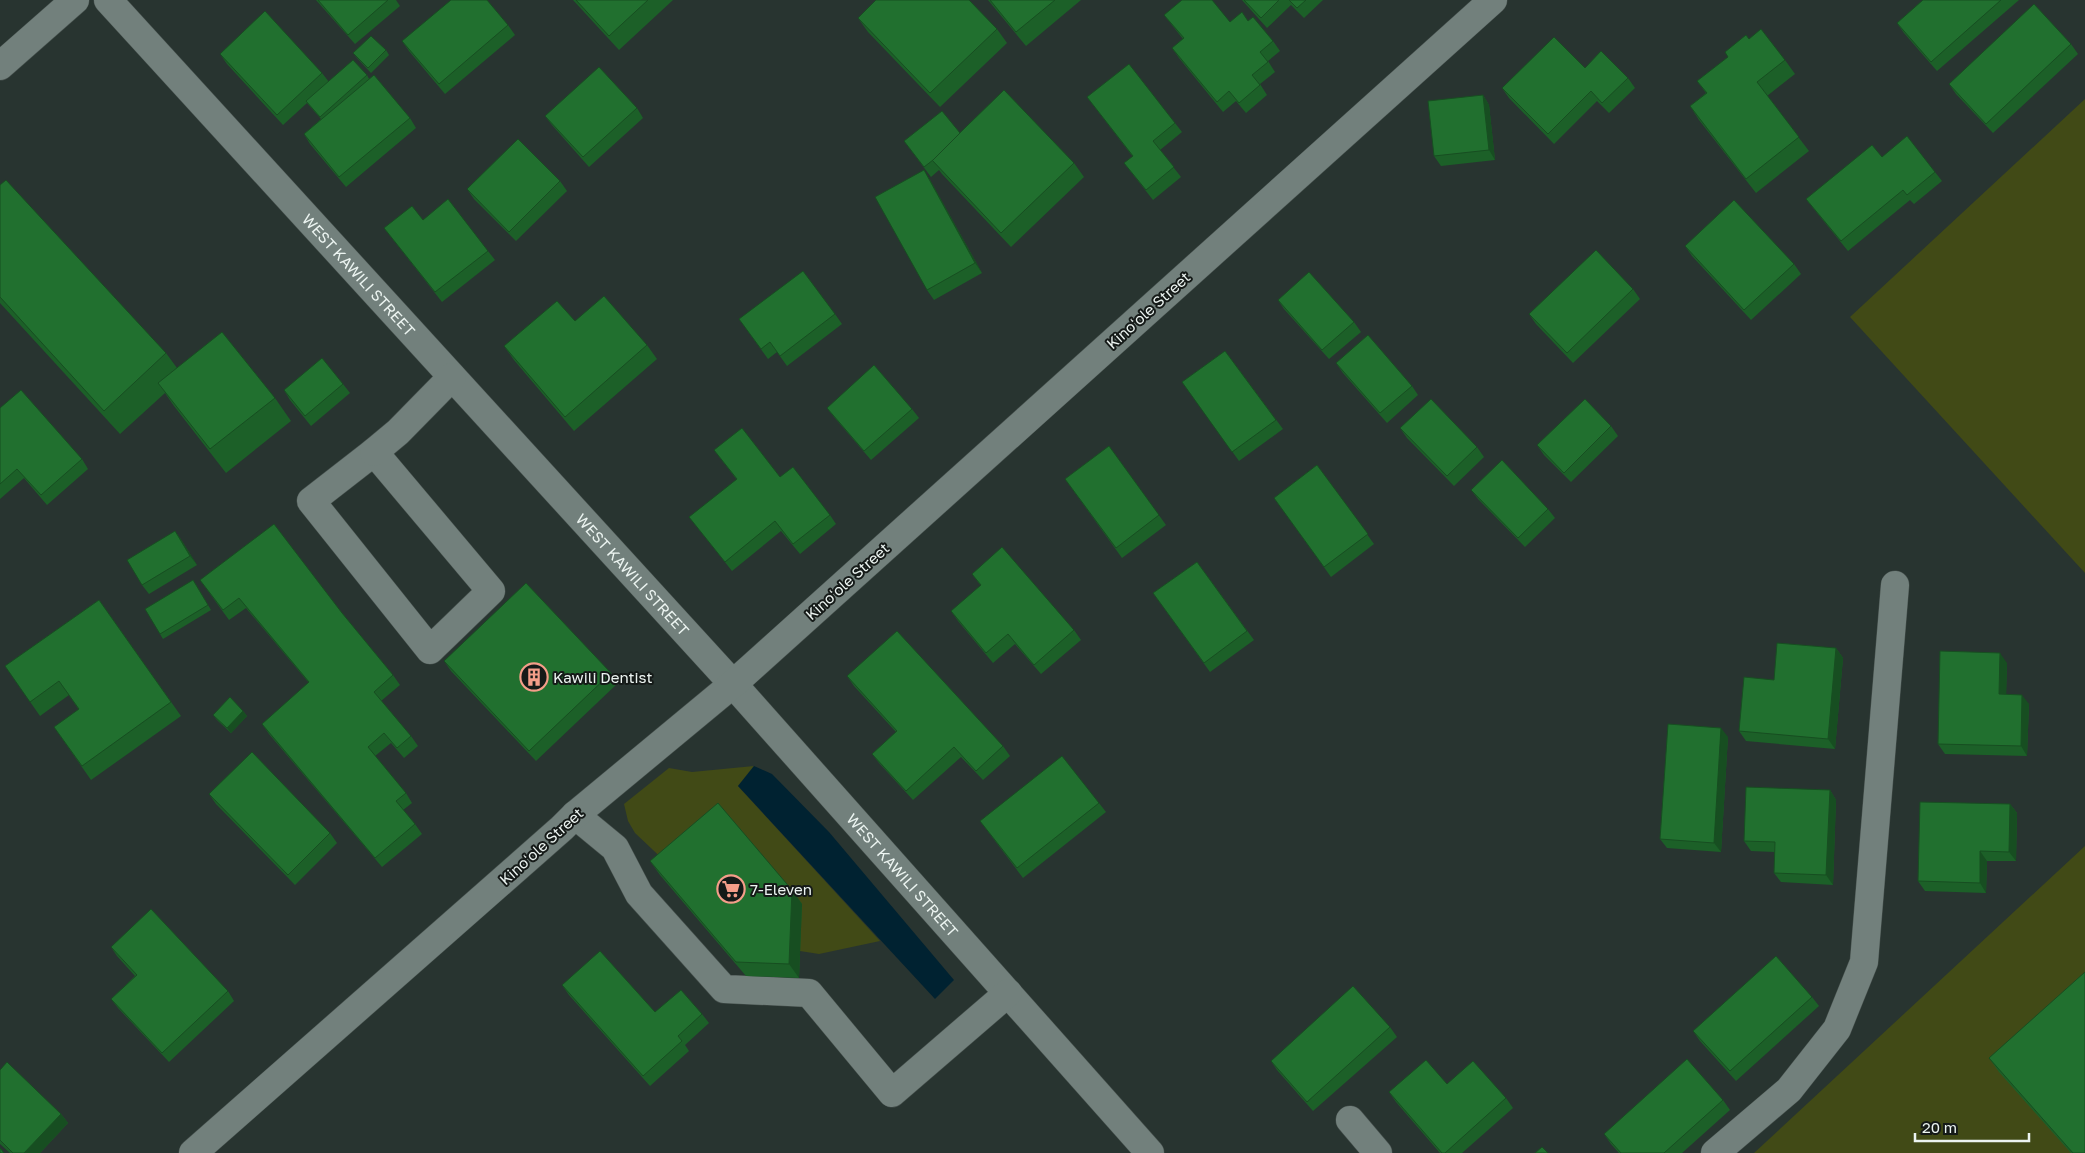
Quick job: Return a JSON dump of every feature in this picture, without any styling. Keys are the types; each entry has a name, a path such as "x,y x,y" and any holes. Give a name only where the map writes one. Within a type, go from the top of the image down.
{"street":[{"path":"0,66 75,0"},
{"name":"WEST KAWILI STREET","path":"108,0 733,684 1150,1153"},
{"name":"Kinoʻole Street","path":"193,1153 562,828 574,815 733,684 1493,0"},
{"path":"374,452 491,591 430,650 311,501 398,432 452,377"},
{"path":"1716,1153 1789,1090 1837,1029 1864,962 1895,585"},
{"path":"574,815 615,848 639,894 724,989 808,993 892,1093 1008,993"},
{"path":"1350,1120 1378,1153"}],"green space":[{"path":"2085,99 2085,573 1850,317"},
{"path":"754,766 738,786 880,941 819,954 800,951 670,866 635,833 628,821 624,804 669,768 692,772"},
{"path":"2085,846 2085,995 2071,1153 1754,1153"}],"water":[{"path":"754,766 772,774 829,832 954,980 935,999 738,786"}],"building":[{"path":"318,0 388,0 348,35"},
{"path":"451,0 487,0 508,25 439,84 402,41"},
{"path":"576,0 648,0 609,36"},
{"path":"876,0 969,0 997,29 930,93 858,18"},
{"path":"990,0 1055,0 1016,32"},
{"path":"1182,0 1212,0 1230,22 1242,12 1248,21 1253,17 1273,41 1260,52 1268,62 1252,75 1260,85 1239,103 1229,91 1217,102 1172,48 1184,38 1164,15"},
{"path":"1244,0 1279,0 1261,18"},
{"path":"1289,0 1306,0 1297,8"},
{"path":"1923,0 2001,0 1931,62 1897,23"},
{"path":"2034,4 2071,44 1986,124 1949,84"},
{"path":"265,11 322,73 277,115 220,54"},
{"path":"1761,29 1785,60 1757,82 1799,137 1746,179 1690,106 1707,93 1697,81 1728,57 1725,52 1746,35 1749,39"},
{"path":"371,36 386,50 368,68 353,53"},
{"path":"1554,37 1585,68 1601,51 1628,78 1602,103 1591,91 1548,134 1502,88"},
{"path":"353,60 367,75 320,117 306,101"},
{"path":"1129,64 1175,123 1153,141 1174,167 1146,190 1124,163 1133,156 1087,97"},
{"path":"599,67 637,108 583,157 545,116"},
{"path":"374,75 410,118 339,177 304,134"},
{"path":"1004,90 1074,163 1001,233 932,160"},
{"path":"1483,95 1489,150 1434,156 1428,101"},
{"path":"942,111 960,133 924,167 904,141"},
{"path":"1907,136 1935,172 1907,195 1903,190 1841,241 1806,199 1872,145 1882,157"},
{"path":"518,139 560,181 509,232 467,189"},
{"path":"924,170 975,263 927,290 875,197"},
{"path":"6,180 166,353 104,411 0,297 0,185"},
{"path":"448,199 488,251 435,292 384,228 412,206 423,220"},
{"path":"1734,200 1794,264 1744,310 1685,246"},
{"path":"1596,250 1633,289 1567,353 1529,314"},
{"path":"803,271 835,314 780,356 770,342 761,349 739,319"},
{"path":"1309,272 1354,322 1322,350 1278,300"},
{"path":"604,296 647,345 565,417 504,346 557,301 575,321"},
{"path":"222,332 275,398 210,449 158,383"},
{"path":"1368,335 1412,386 1380,413 1336,363"},
{"path":"1225,351 1276,420 1232,452 1182,382"},
{"path":"322,358 343,384 305,416 284,390"},
{"path":"874,365 912,409 864,451 827,408"},
{"path":"21,390 82,459 41,495 17,469 0,484 0,408"},
{"path":"1431,399 1477,447 1447,476 1400,428"},
{"path":"1585,399 1611,426 1564,473 1537,445"},
{"path":"742,428 780,477 793,467 830,515 793,544 775,521 725,562 689,517 737,479 714,450"},
{"path":"1109,446 1159,515 1116,548 1065,479"},
{"path":"1502,460 1548,509 1518,538 1471,490"},
{"path":"1317,465 1368,534 1324,567 1274,498"},
{"path":"274,524 342,613 393,675 374,692 411,736 397,748 384,733 368,747 406,793 396,801 415,824 375,858 262,724 309,682 239,598 223,610 200,580"},
{"path":"175,531 190,556 142,585 127,560"},
{"path":"1002,547 1074,630 1034,665 1008,634 986,653 951,611 981,585 972,574"},
{"path":"1197,562 1247,631 1204,663 1153,593"},
{"path":"193,580 208,605 160,634 145,609"},
{"name":"Kawili Dentist","path":"526,583 611,673 529,751 444,661"},
{"path":"99,600 171,702 82,766 54,727 79,709 59,681 30,702 5,666"},
{"path":"897,631 1003,746 976,771 954,747 906,791 872,754 897,731 847,676"},
{"path":"1777,643 1836,648 1828,739 1739,731 1744,677 1774,680"},
{"path":"1940,651 2000,653 1999,694 2022,695 2021,746 1938,744"},
{"path":"230,697 243,711 227,728 213,715"},
{"path":"1668,724 1721,728 1714,843 1660,839"},
{"path":"252,752 330,833 288,875 209,794"},
{"path":"1062,756 1099,803 1017,868 980,821"},
{"path":"1746,787 1830,790 1826,875 1774,873 1775,842 1744,841"},
{"path":"1920,802 2010,804 2009,852 1980,851 1980,883 1918,881"},
{"name":"7-Eleven","path":"718,803 792,890 789,964 736,962 650,861"},
{"path":"151,909 228,991 162,1053 111,999 137,975 111,947"},
{"path":"600,951 655,1012 681,990 702,1014 678,1036 682,1041 643,1076 562,985"},
{"path":"1776,956 1812,997 1730,1071 1693,1031"},
{"path":"2085,972 2085,1153 2073,1153 1989,1058"},
{"path":"1353,986 1390,1027 1307,1102 1271,1061"},
{"path":"1687,1059 1723,1100 1664,1153 1621,1153 1604,1134"},
{"path":"1426,1060 1447,1084 1473,1061 1506,1098 1445,1153 1442,1153 1389,1092"},
{"path":"7,1062 61,1114 24,1153 13,1153 0,1140 0,1070"},
{"path":"1542,1147 1548,1153 1535,1153"}],"place":[{"name":"Kawili Dentist","path":"534,677"},
{"name":"7-Eleven","path":"731,889"}]}
